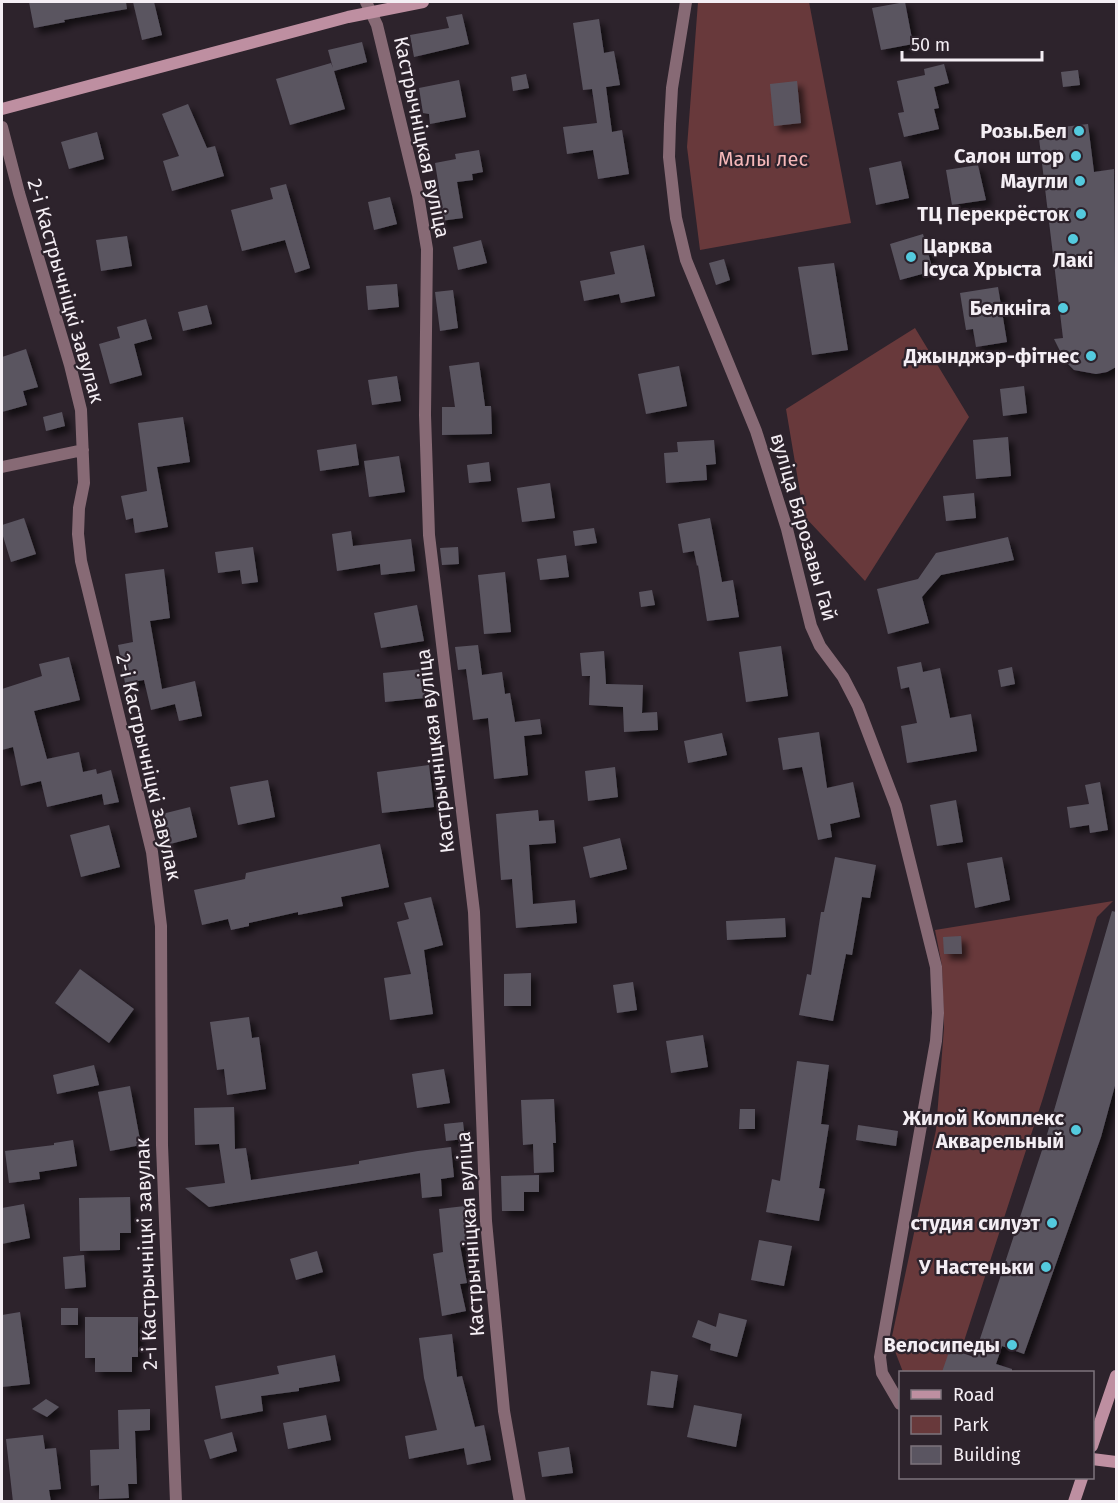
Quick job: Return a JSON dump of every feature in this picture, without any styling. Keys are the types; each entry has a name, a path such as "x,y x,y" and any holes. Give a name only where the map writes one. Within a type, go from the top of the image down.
{"main road":[{"path":"2,109 348,17 368,8 423,2"},
{"path":"1094,1440 1116,1376"},
{"path":"1094,1459 1116,1462"},
{"path":"1074,1502 1082,1479"}],"street":[{"name":"вуліца Бярозавы Гай","path":"686,2 672,88 669,157 676,218 686,260 756,431 787,529 811,626 820,646 843,677 858,706 896,806 936,967 938,1013 936,1041 880,1357 882,1373 899,1402"},
{"name":"Кастрычніцкая вуліца","path":"368,8 377,25 414,177 427,249 425,415 429,535 474,912 486,1221 504,1412 520,1502"},
{"name":"2-і Кастрычніцкі завулак","path":"2,127 3,146 70,365 81,410 84,483 79,508 78,534 81,561 152,852 161,926 162,1145 176,1502"},
{"path":"2,467 83,450"}],"green space":[{"name":"Малы лес","path":"698,2 809,2 851,223 700,250 687,147"},
{"path":"915,328 969,417 865,581 804,516 786,409"},
{"path":"1113,901 1097,917 1043,1098 954,1371 903,1371 891,1341 936,1130 944,1028 942,966 935,930"}],"building":[{"path":"29,2 126,2 127,9 64,20 65,22 34,28"},
{"path":"133,2 154,2 162,35 142,40"},
{"path":"905,2 913,44 881,50 872,8"},
{"path":"462,14 469,44 414,57 410,35 449,28 446,17"},
{"path":"599,19 604,53 614,51 620,85 606,87 612,132 622,130 629,174 598,179 593,150 567,154 563,127 597,123 592,89 583,90 573,23"},
{"path":"362,42 367,62 334,71 345,109 290,125 276,79 331,63 333,68 328,50"},
{"path":"944,64 949,83 934,87 939,108 934,109 939,129 904,137 898,113 904,112 897,81 925,75 924,69"},
{"path":"1078,70 1080,85 1063,87 1061,72"},
{"path":"526,74 529,88 513,91 511,77"},
{"path":"459,80 466,117 430,124 429,114 423,113 419,88"},
{"path":"797,81 801,123 774,126 770,84"},
{"path":"188,104 207,148 215,146 224,176 172,191 163,161 179,156 162,114"},
{"name":"ТЦ Перекрёсток","path":"1088,124 1094,172 1114,169 1116,367 1096,374 1074,370 1065,361 1054,339 1063,338 1038,130"},
{"path":"97,132 104,159 69,169 61,142"},
{"path":"479,150 483,172 472,174 473,180 457,182 463,218 440,221 436,195 440,194 435,163 456,159 455,154"},
{"path":"901,161 909,198 876,205 869,168"},
{"path":"978,165 986,200 952,205 946,170"},
{"path":"286,184 310,268 295,273 285,240 242,251 231,210 273,199 270,188"},
{"path":"390,197 397,224 374,230 368,202"},
{"name":"Царква Ісуса Хрыста","path":"923,234 933,271 900,280 890,244"},
{"path":"127,236 132,266 101,271 96,240"},
{"path":"481,240 487,263 458,270 453,247"},
{"path":"644,245 655,296 621,303 619,294 584,301 580,281 615,274 610,252"},
{"path":"724,259 730,280 716,285 709,263"},
{"path":"834,263 848,350 812,355 798,267"},
{"path":"397,284 399,307 368,310 366,286"},
{"path":"998,287 1007,342 976,347 973,329 966,330 960,293"},
{"path":"453,290 458,328 440,331 435,292"},
{"path":"207,305 212,324 183,331 178,312"},
{"path":"146,319 152,339 134,344 142,375 110,384 99,344 120,338 117,327"},
{"path":"26,349 38,387 23,391 27,405 2,412 2,357"},
{"path":"479,362 485,406 491,406 492,434 442,435 442,407 455,407 449,366"},
{"path":"679,366 687,406 646,414 638,374"},
{"path":"397,376 401,401 372,405 368,380"},
{"path":"1024,386 1027,413 1003,416 1000,389"},
{"path":"62,412 65,426 46,431 43,417"},
{"path":"183,417 190,462 157,467 168,527 135,533 133,518 126,520 121,496 147,491 138,423"},
{"path":"1008,437 1011,476 976,479 973,440"},
{"path":"714,440 716,464 706,465 707,480 666,483 664,453 678,452 677,442"},
{"path":"356,444 359,465 320,471 317,450"},
{"path":"399,456 405,492 369,497 364,461"},
{"path":"489,462 491,481 469,483 467,465"},
{"path":"550,483 555,518 522,522 517,488"},
{"path":"974,493 976,518 946,521 943,496"},
{"path":"24,518 36,554 11,562 2,533 2,525"},
{"path":"710,518 722,582 733,580 739,617 707,621 694,551 683,553 678,524"},
{"path":"594,528 597,543 575,546 573,531"},
{"path":"351,531 353,546 411,539 415,571 381,575 380,564 337,571 332,534"},
{"path":"1008,537 1014,560 941,575 922,597 929,623 888,634 877,589 918,579 936,553"},
{"path":"253,547 258,582 242,584 240,570 218,573 215,552"},
{"path":"458,547 459,564 442,565 440,548"},
{"path":"566,555 569,577 540,580 537,559"},
{"path":"164,569 170,618 150,621 162,689 195,681 202,716 179,721 175,704 151,710 144,680 125,683 118,645 133,642 125,574"},
{"path":"505,572 511,632 484,634 478,575"},
{"path":"652,590 655,605 641,607 639,592"},
{"path":"417,605 424,641 381,648 374,613"},
{"path":"478,645 482,675 502,672 505,694 510,693 515,722 540,719 542,734 524,736 528,775 494,779 488,718 473,720 466,669 458,670 455,647"},
{"path":"781,646 788,696 746,702 739,652"},
{"path":"604,651 606,684 643,685 642,713 657,712 658,730 624,732 623,707 589,705 590,676 582,676 580,653"},
{"path":"69,657 80,700 34,711 47,759 79,752 83,772 96,769 97,774 111,770 119,802 104,805 102,794 47,807 41,781 21,786 13,747 2,750 2,689 42,676 39,664"},
{"path":"921,662 923,672 940,668 950,718 971,714 977,751 907,763 901,726 917,723 909,687 901,689 897,667"},
{"path":"1012,667 1015,684 1001,687 998,670"},
{"path":"422,669 425,698 385,702 383,673"},
{"path":"819,732 827,788 853,782 860,817 830,824 832,837 818,840 802,767 783,770 778,738"},
{"path":"722,733 727,755 688,763 684,741"},
{"path":"429,765 434,807 382,813 377,772"},
{"path":"615,767 618,797 588,801 585,771"},
{"path":"268,780 275,817 238,825 230,787"},
{"path":"1100,782 1108,830 1090,833 1089,825 1070,828 1067,807 1089,804 1085,785"},
{"path":"956,800 963,842 937,846 930,805"},
{"path":"190,807 197,837 170,844 162,814"},
{"path":"538,810 539,821 554,820 556,843 529,845 533,904 575,900 577,923 516,928 512,879 501,880 496,814"},
{"path":"109,825 120,867 81,877 70,835"},
{"path":"620,838 627,869 590,878 583,847"},
{"path":"380,844 389,887 341,897 343,906 298,915 298,912 249,923 249,926 231,930 228,919 202,925 194,890 245,879 246,873"},
{"path":"835,857 876,865 870,898 862,897 852,955 846,954 833,1021 799,1015 807,974 811,975 821,912 824,912"},
{"path":"1002,857 1010,900 975,908 967,863"},
{"path":"431,897 443,945 424,950 433,1014 390,1020 384,978 411,974 397,922 409,919 404,903"},
{"name":"Жилой Комплекс Акварельный","path":"1112,911 1116,912 1116,1082 1101,1137 1024,1354 1002,1346 996,1364 1012,1369 1012,1371 942,1371 950,1349 974,1357 1046,1138"},
{"path":"785,918 786,937 727,940 726,921"},
{"path":"961,936 962,954 944,954 943,937"},
{"path":"80,969 134,1009 109,1043 55,1003"},
{"path":"531,973 531,1006 504,1006 504,974"},
{"path":"633,982 637,1010 617,1013 613,985"},
{"path":"249,1017 252,1038 259,1037 266,1089 227,1095 224,1069 217,1070 210,1022"},
{"path":"703,1035 708,1067 671,1073 666,1041"},
{"path":"797,1061 829,1065 821,1124 829,1125 819,1188 825,1189 819,1221 766,1212 772,1179 780,1181"},
{"path":"94,1065 99,1085 57,1094 53,1075"},
{"path":"444,1069 450,1103 417,1108 412,1074"},
{"path":"130,1086 141,1145 110,1151 98,1092"},
{"path":"554,1099 556,1143 553,1143 554,1172 534,1173 533,1144 523,1145 521,1100"},
{"path":"234,1107 235,1149 246,1148 251,1180 451,1147 454,1177 441,1179 442,1196 422,1198 420,1173 209,1207 185,1188 225,1183 219,1144 195,1145 194,1108"},
{"path":"740,1109 755,1109 755,1129 739,1129"},
{"path":"463,1122 465,1139 446,1141 444,1124"},
{"path":"858,1125 898,1131 896,1146 856,1140"},
{"path":"73,1140 77,1166 39,1172 40,1179 9,1183 5,1151 54,1145 54,1143"},
{"path":"539,1175 539,1192 524,1192 524,1211 502,1211 501,1176"},
{"path":"130,1197 131,1233 120,1233 120,1250 80,1251 79,1198"},
{"path":"24,1204 30,1238 2,1244 2,1208"},
{"path":"465,1206 469,1244 460,1245 467,1283 460,1284 466,1311 442,1316 433,1254 443,1252 439,1209"},
{"path":"759,1240 792,1246 784,1286 751,1280"},
{"path":"317,1251 323,1272 296,1280 290,1259"},
{"path":"84,1255 86,1287 65,1289 63,1257"},
{"path":"61,1308 78,1308 78,1325 61,1325"},
{"path":"20,1312 30,1384 2,1387 2,1315"},
{"path":"719,1313 747,1320 737,1357 710,1350 711,1344 692,1337 698,1320 716,1327"},
{"path":"85,1317 138,1317 138,1357 132,1357 132,1372 95,1372 95,1358 85,1358"},
{"path":"452,1334 457,1377 462,1376 475,1427 484,1425 491,1460 467,1465 464,1448 409,1459 405,1436 437,1430 424,1378 419,1338"},
{"path":"335,1355 340,1381 299,1388 299,1391 261,1396 263,1411 221,1419 215,1386 279,1374 277,1366"},
{"path":"651,1371 678,1375 673,1408 647,1405"},
{"path":"46,1399 59,1407 47,1417 32,1409"},
{"path":"694,1405 742,1414 736,1447 687,1437"},
{"path":"150,1409 150,1430 135,1431 137,1484 128,1484 129,1498 99,1499 99,1485 91,1486 90,1450 119,1449 118,1410"},
{"path":"326,1415 331,1440 288,1449 283,1423"},
{"path":"232,1432 237,1451 210,1459 204,1440"},
{"path":"43,1435 45,1449 56,1448 61,1489 49,1490 51,1502 13,1502 6,1439"},
{"path":"569,1447 573,1473 542,1477 538,1452"}],"place":[{"name":"Розы.Бел","path":"1079,131"},
{"name":"Салон штор","path":"1076,156"},
{"name":"Маугли","path":"1080,181"},
{"name":"ТЦ Перекрёсток","path":"1081,214"},
{"name":"Лакi","path":"1073,239"},
{"name":"Царква Ісуса Хрыста","path":"911,257"},
{"name":"Белкніга","path":"1063,308"},
{"name":"Джынджэр-фітнес","path":"1091,356"},
{"name":"Жилой Комплекс Акварельный","path":"1076,1130"},
{"name":"студия силуэт","path":"1052,1223"},
{"name":"У Настеньки","path":"1046,1267"},
{"name":"Велосипеды","path":"1012,1345"}]}
